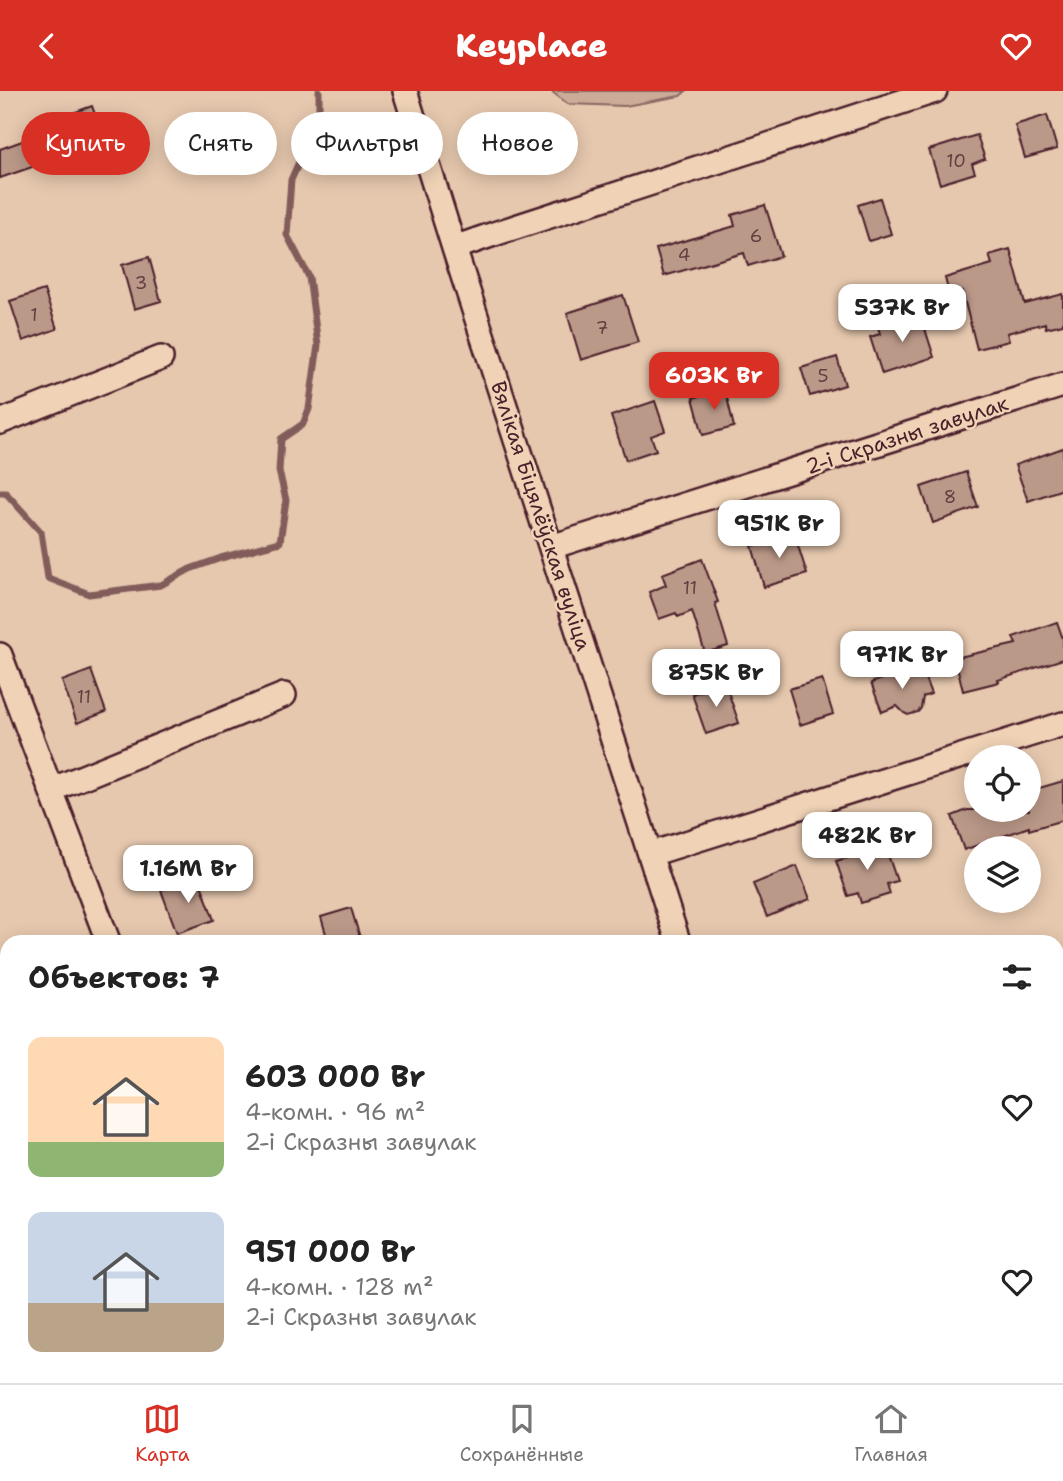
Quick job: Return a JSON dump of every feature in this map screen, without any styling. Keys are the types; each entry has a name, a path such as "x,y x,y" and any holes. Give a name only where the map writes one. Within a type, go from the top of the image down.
{"street":[{"name":"Вялікая Біцялёўская вуліца","path":"405,91 676,935"},
{"path":"454,248 935,91"},
{"path":"0,422 161,358"},
{"name":"2-і Скразны завулак","path":"551,547 1063,385"},
{"path":"0,655 106,935"},
{"path":"51,790 284,695"},
{"path":"651,854 1063,724"}],"shaded area":[{"path":"551,91 686,91 680,96 625,106 568,104"}],"building":[{"path":"92,106 94,112 75,112"},
{"path":"1047,115 1057,149 1025,158 1015,125"},
{"path":"977,135 985,159 972,164 975,173 940,184 929,150"},
{"path":"21,141 21,171 0,178 0,149"},
{"path":"880,198 891,234 869,241 858,205"},
{"path":"765,205 781,256 748,266 744,253 664,276 656,249 735,226 732,215"},
{"path":"1010,249 1025,304 1063,294 1063,324 1046,328 1045,323 1007,333 1009,341 977,349 962,291 949,294 945,278 992,264 989,255"},
{"path":"149,257 161,301 134,309 122,265"},
{"path":"44,290 57,329 23,341 10,301"},
{"path":"623,295 638,342 581,360 567,313"},
{"path":"920,313 934,357 882,374 870,337 880,334 878,327"},
{"path":"837,357 845,385 810,396 801,368"},
{"path":"725,389 734,427 703,435 693,398"},
{"path":"655,401 665,431 651,436 656,450 626,460 611,416"},
{"path":"1063,448 1063,489 1028,501 1015,465"},
{"path":"966,472 978,507 933,523 921,487"},
{"path":"794,533 807,574 764,587 752,546"},
{"path":"702,559 718,602 715,603 728,646 705,653 692,611 678,617 676,613 659,619 649,592 666,585 662,574"},
{"path":"1057,622 1063,639 1063,659 998,680 999,682 963,691 955,658 1016,644 1013,637"},
{"path":"920,665 931,694 923,697 918,712 908,715 897,706 882,712 871,683"},
{"path":"91,670 106,712 77,723 62,681"},
{"path":"822,679 833,714 800,725 789,689"},
{"path":"725,683 739,723 706,734 692,694"},
{"path":"1063,781 1063,820 1004,836 964,836 964,850 952,816 964,811 964,822 1041,822 1041,787"},
{"path":"873,841 875,849 885,846 897,881 887,884 890,894 861,903 858,893 848,896 836,861 847,858 844,851"},
{"path":"797,866 810,899 767,917 753,884"},
{"path":"198,876 214,920 177,933 161,890"},
{"path":"351,908 359,935 326,935 321,917"}],"waterway":[{"path":"0,492 5,492 41,532 48,578 89,594 161,585 190,569 280,542 286,500 279,471 281,439 303,424 309,409 318,345 309,277 287,235 291,180 319,117 319,91"}]}
